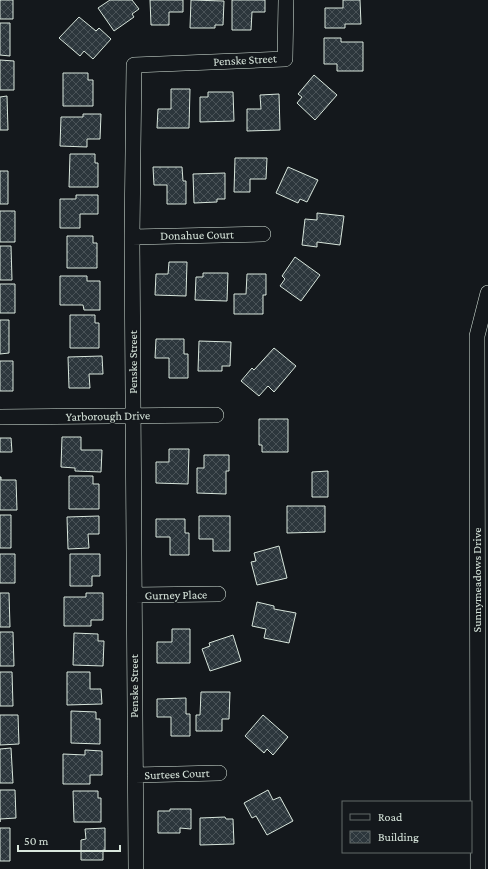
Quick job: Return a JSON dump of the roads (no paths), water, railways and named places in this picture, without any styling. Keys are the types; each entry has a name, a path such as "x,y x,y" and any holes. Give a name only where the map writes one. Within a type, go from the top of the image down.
{"street":[{"name":"Penske Street","path":"136,869 132,237 134,66 285,58 286,0"},
{"name":"Donahue Court","path":"132,237 263,234"},
{"name":"Sunnymeadows Drive","path":"478,869 476,336 488,293"},
{"name":"Yarborough Drive","path":"0,417 216,414"},
{"name":"Gurney Place","path":"134,595 218,594"},
{"name":"Surtees Court","path":"135,775 219,773"}]}
